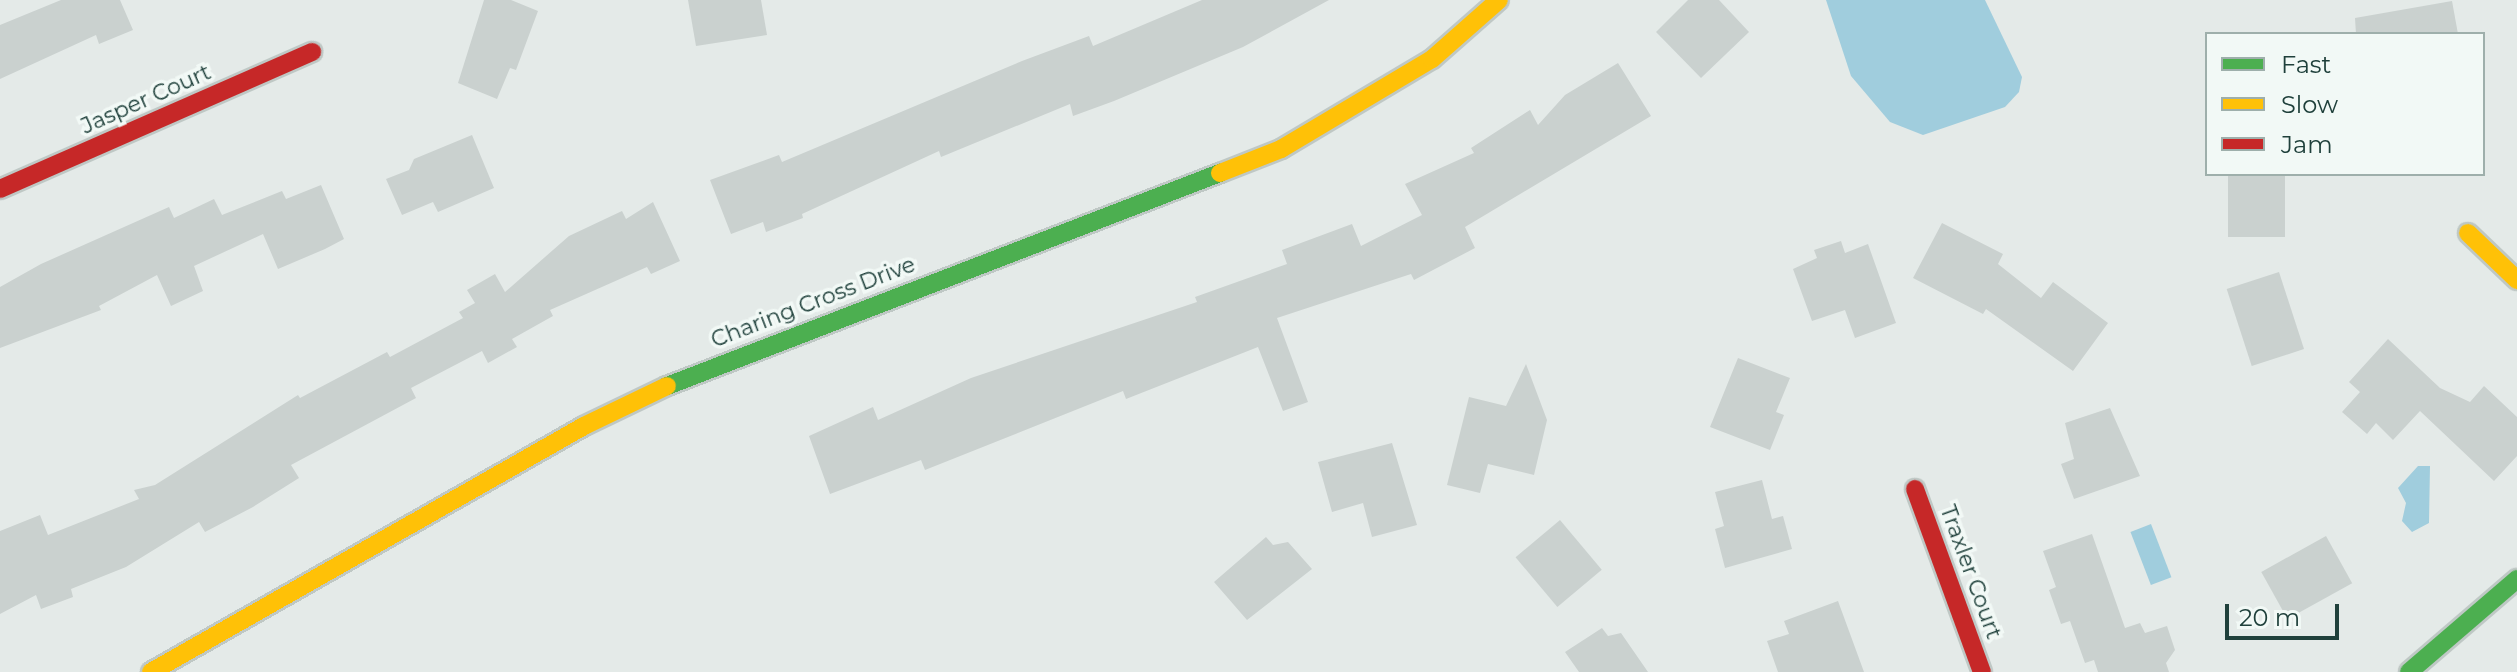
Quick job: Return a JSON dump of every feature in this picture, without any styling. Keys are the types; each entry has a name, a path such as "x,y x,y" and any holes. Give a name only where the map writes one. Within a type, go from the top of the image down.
{"street":[{"name":"Charing Cross Drive","path":"151,672 584,426 671,384 1281,149 1432,59 1499,0"},
{"name":"Jasper Court","path":"0,189 312,52"},
{"path":"2468,233 2517,280"},
{"name":"Traxler Court","path":"1915,489 1982,672"},
{"path":"2409,672 2517,579"}],"water":[{"path":"1826,0 1985,0 2022,77 2019,92 2005,107 1923,135 1890,122 1851,76"},
{"path":"2418,466 2430,466 2429,523 2412,532 2402,521 2406,503 2398,488"},
{"path":"2151,524 2171,577 2151,585 2130,532"}],"building":[{"path":"61,0 120,0 133,30 99,44 96,35 0,79 0,25"},
{"path":"484,0 511,0 538,11 516,70 510,68 497,99 458,83"},
{"path":"688,0 761,0 767,35 696,46"},
{"path":"1202,0 1329,0 1243,47 1114,101 1073,116 1070,104 941,157 939,151 802,214 803,218 766,232 763,222 731,234 710,180 779,155 782,162 1022,61 1089,36 1093,46"},
{"path":"1688,0 1719,0 1749,32 1701,78 1656,32"},
{"path":"2452,1 2458,32 2356,32 2355,18"},
{"path":"1618,63 1651,116 1465,227 1475,248 1414,280 1411,274 1277,318 1308,402 1283,411 1258,347 1126,399 1123,391 925,470 921,460 830,494 809,436 873,407 878,420 971,378 1197,302 1195,297 1287,264 1282,250 1352,224 1361,246 1422,215 1405,184 1474,153 1471,148 1530,110 1538,125 1565,95"},
{"path":"472,135 494,188 438,212 433,202 402,215 386,179 409,170 414,159"},
{"path":"2228,176 2285,176 2285,237 2228,237"},
{"path":"321,185 344,239 325,249 278,269 263,234 194,266 203,291 171,306 157,275 99,306 101,310 0,348 0,287 41,264 169,207 174,218 214,199 222,215 282,191 286,199"},
{"path":"653,202 680,261 651,274 647,267 550,310 553,316 512,339 517,347 488,363 482,351 411,388 416,398 291,465 299,478 205,532 199,522 126,567 71,589 73,597 41,609 36,595 0,614 0,531 40,515 48,535 139,499 134,490 155,485 298,395 300,398 387,352 390,357 463,318 459,312 475,303 467,290 495,274 505,292 569,236 622,211 626,219"},
{"path":"1942,223 2003,254 1998,264 2041,298 2053,282 2108,323 2073,371 1986,309 1983,314 1913,278"},
{"path":"1841,241 1845,253 1868,244 1896,323 1855,338 1845,310 1812,321 1793,269 1817,258 1814,250"},
{"path":"2279,272 2304,349 2252,366 2227,289"},
{"path":"2388,339 2440,388 2470,402 2484,386 2517,417 2517,456 2494,481 2420,411 2393,440 2376,423 2367,434 2342,412 2360,392 2349,382"},
{"path":"1738,358 1790,378 1776,412 1784,415 1770,450 1710,427"},
{"path":"1526,364 1547,420 1534,475 1488,464 1480,493 1447,485 1469,397 1506,406"},
{"path":"2110,408 2140,476 2074,499 2061,464 2074,459 2065,423"},
{"path":"1392,443 1417,525 1372,537 1363,503 1332,512 1318,462"},
{"path":"1762,480 1772,519 1783,516 1792,549 1725,568 1715,529 1724,526 1715,492"},
{"path":"1560,520 1602,570 1557,607 1516,557"},
{"path":"2092,534 2125,628 2140,623 2145,633 2167,626 2175,650 2166,663 2169,672 2098,672 2094,660 2085,663 2070,621 2061,624 2049,590 2056,587 2043,551"},
{"path":"2326,536 2352,583 2287,619 2261,572"},
{"path":"1266,537 1273,545 1288,542 1312,569 1247,620 1214,582"},
{"path":"1838,601 1864,672 1778,672 1767,641 1789,634 1784,621"},
{"path":"1602,628 1608,636 1621,633 1648,672 1579,672 1565,652"}],"traffic: fast":[{"path":"667,386 1220,173"},
{"path":"2409,672 2517,579"}],"traffic: slow":[{"path":"1220,173 1281,149 1432,59 1499,0"},
{"path":"2468,233 2517,280"},
{"path":"151,672 584,426 667,386"}],"traffic: jam":[{"path":"0,189 312,52"},
{"path":"1915,489 1982,672"}]}
